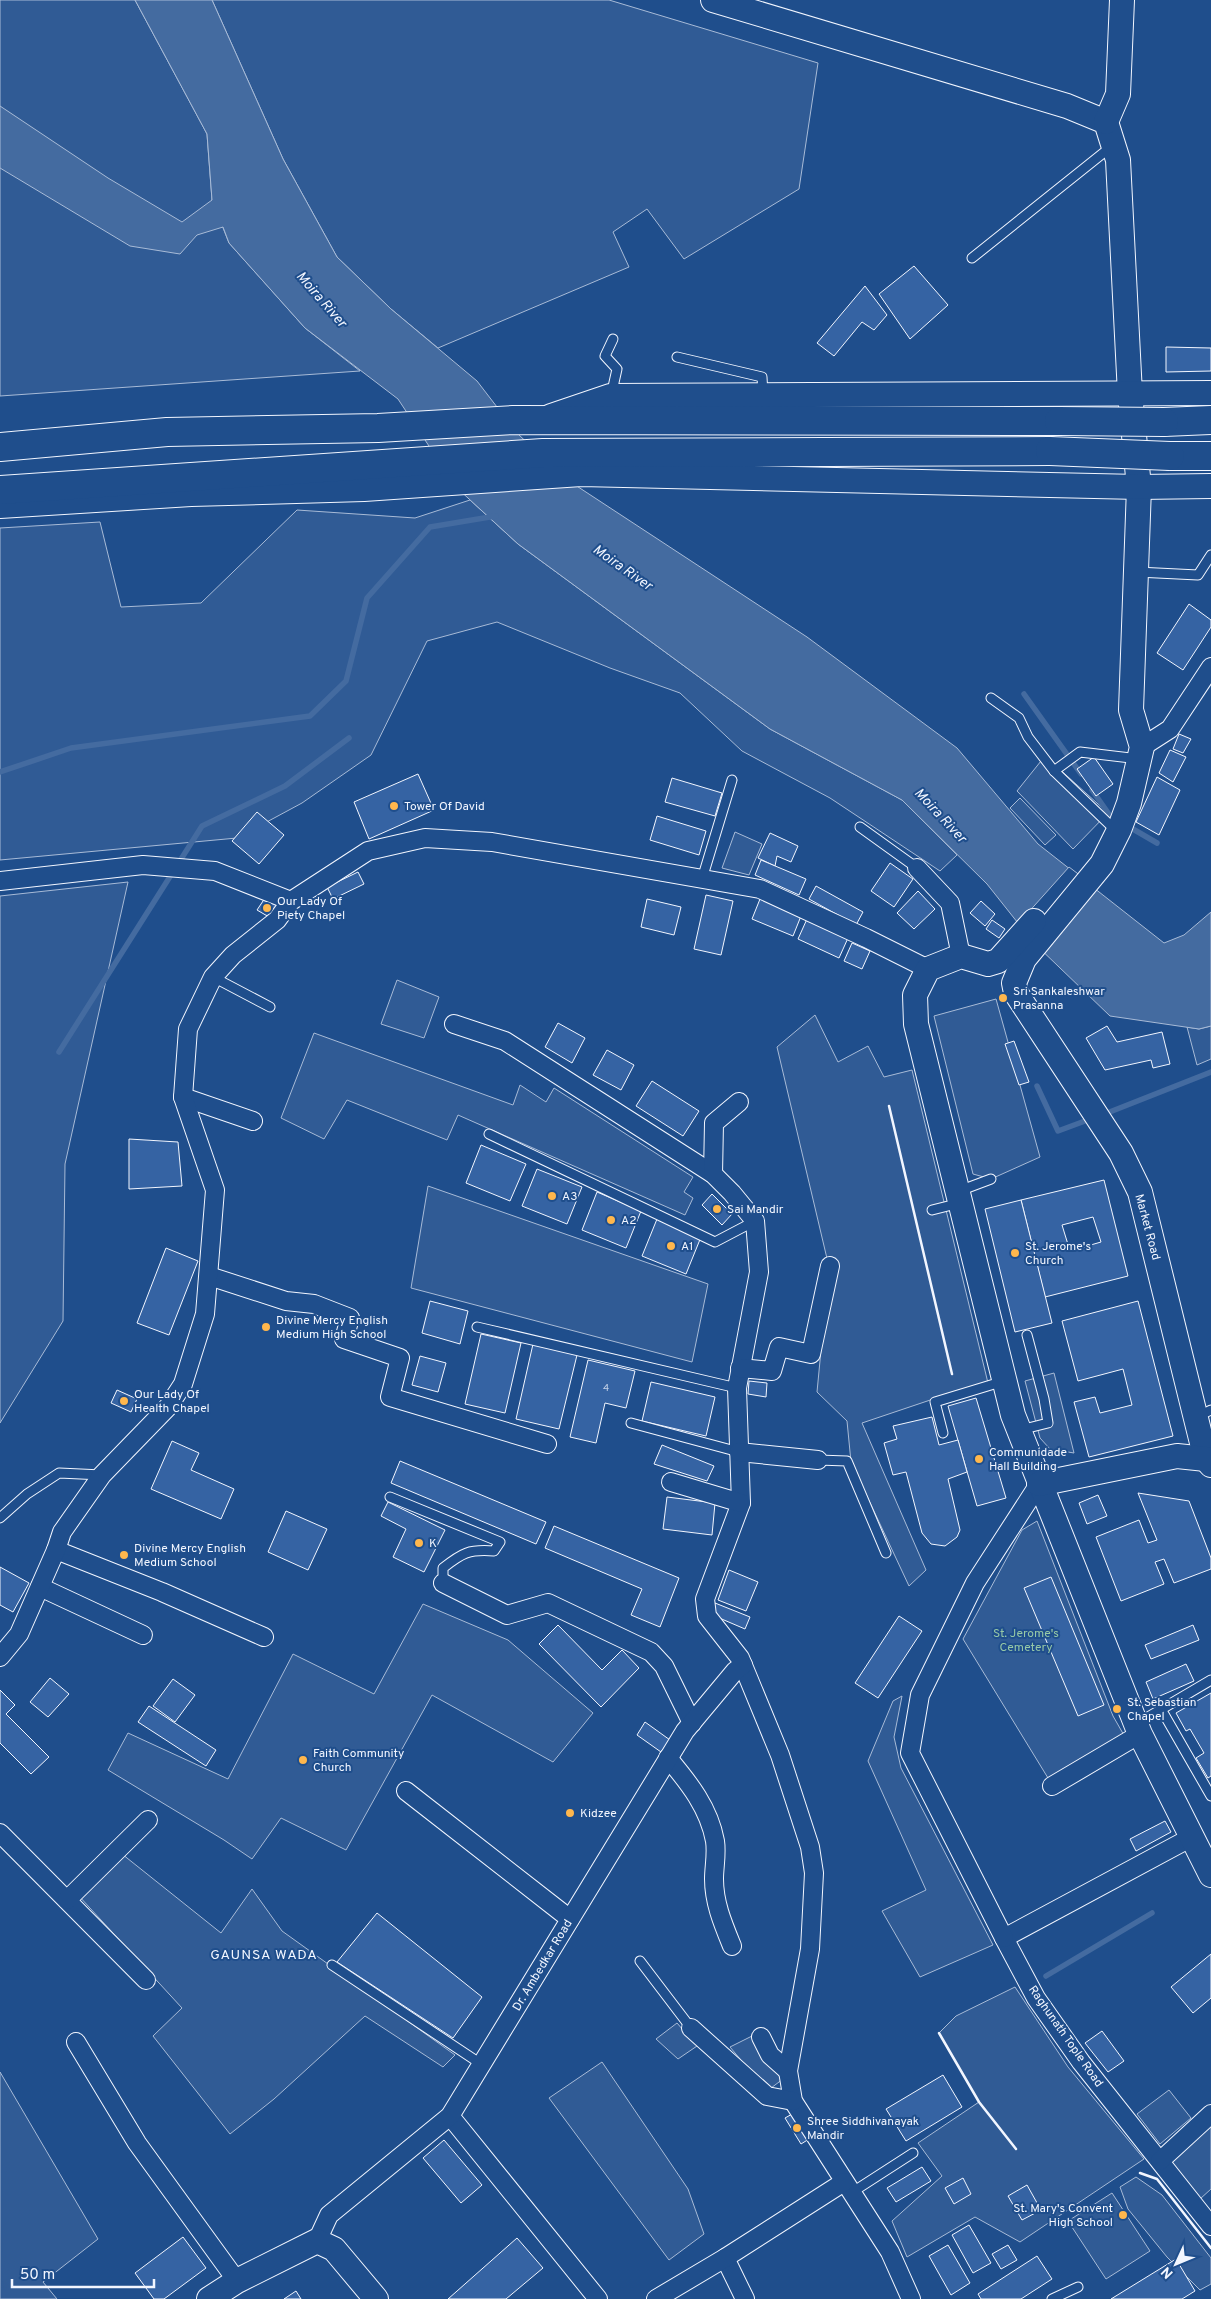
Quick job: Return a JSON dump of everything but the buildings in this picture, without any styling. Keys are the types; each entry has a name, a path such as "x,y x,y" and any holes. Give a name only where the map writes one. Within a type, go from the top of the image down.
{"highway":[{"path":"0,447 167,432 378,428 513,420 1164,422 1211,420"},
{"path":"0,490 360,477 543,454 1050,451 1211,456"}],"main road":[{"path":"713,0 1067,106 1106,122"},
{"path":"1122,0 1118,94 1106,122 1118,160 1130,394 1139,487 1131,710 1141,753 1129,803 1119,830 1096,859 1017,954 988,964 961,956 928,969 915,995 916,1024 1004,1381 1018,1430 1138,1729 1198,1845 1211,1875"},
{"path":"540,420 610,396 1211,393"},
{"path":"0,506 191,494 360,477 581,474 1139,487 1211,486"},
{"path":"1096,859 1110,825 1129,803"},
{"path":"1016,993 1014,983 1017,954"},
{"name":"Market Road","path":"988,964 1016,993 1121,1153 1140,1192 1205,1423 1209,1462"},
{"path":"1039,1484 1178,1456 1209,1462"},
{"path":"209,2299 237,2281 317,2241 334,2249 376,2299"}],"street":[{"path":"1141,753 1170,728 1211,667"},
{"path":"0,1657 20,1634 62,1532 102,1475 168,1407 183,1384 205,1314 215,1190 183,1097 188,1029 213,977 239,950 277,920 291,901 368,851 425,838 492,842 760,889 928,969"},
{"path":"0,881 143,865 216,871 291,901"},
{"path":"918,868 950,903 961,956"},
{"path":"454,1024 505,1041 713,1174 732,1192 754,1221 758,1272 737,1388 741,1503 706,1599 707,1616 740,1658 780,1755 810,1847 814,1873 810,1949 788,2071 793,2101 890,2252 911,2299"},
{"path":"183,1097 253,1121"},
{"path":"713,1174 714,1123 739,1102"},
{"path":"740,1368 772,1371 779,1347 811,1354 830,1266"},
{"path":"209,1276 286,1301 314,1304 350,1318 344,1339 400,1358 390,1397 547,1444"},
{"path":"739,1452 818,1460"},
{"path":"671,1482 741,1503"},
{"name":"Raghunath Tople Road","path":"1039,1484 974,1583 920,1695 910,1753 1036,1998 1081,2062 1211,2226"},
{"path":"56,1550 162,1592 264,1637"},
{"path":"443,1583 507,1615 548,1603 651,1652 664,1666 692,1723"},
{"path":"40,1587 143,1635"},
{"name":"Dr. Ambedkar Road","path":"317,2241 328,2215 450,2116 668,1758 692,1723 735,1671 743,1666"},
{"path":"1052,1786 1138,1729"},
{"path":"668,1758 693,1788 708,1816 715,1842 714,1878 718,1913 732,1946"},
{"path":"406,1791 570,1919"},
{"path":"67,1900 148,1820"},
{"path":"0,1833 146,1980"},
{"path":"1004,1938 1198,1845"},
{"path":"691,2028 767,2096 793,2101"},
{"path":"761,2037 770,2055 788,2071"},
{"path":"76,2042 137,2143 237,2281"},
{"path":"1160,2161 1211,2114"},
{"path":"450,2116 598,2299"},
{"path":"656,2299 848,2188"},
{"path":"726,2258 745,2299"}],"lane":[{"path":"972,258 1113,145"},
{"path":"610,396 617,369 605,356 613,339"},
{"path":"677,357 762,377 763,396"},
{"path":"1136,572 1198,574 1211,555"},
{"path":"991,698 1019,718 1028,737 1054,771 1110,825"},
{"path":"1054,771 1080,752 1141,753"},
{"path":"702,879 732,780"},
{"path":"860,827 918,868"},
{"path":"213,977 270,1007"},
{"path":"489,1134 715,1242 754,1221"},
{"path":"932,1210 960,1203 967,1188 991,1180"},
{"path":"477,1327 737,1388"},
{"path":"1018,1430 1048,1423 1027,1335"},
{"path":"943,1433 935,1402 1004,1381"},
{"path":"631,1423 739,1452"},
{"path":"818,1460 847,1461 886,1553"},
{"path":"0,1518 27,1494 59,1473 102,1475"},
{"path":"390,1497 500,1542 494,1552 478,1550 462,1553 443,1568 443,1583"},
{"path":"1138,1729 1161,1709 1211,1680"},
{"path":"1161,1709 1211,1796"},
{"path":"640,1962 691,2028"},
{"path":"332,1966 482,2064"},
{"path":"848,2188 913,2153"},
{"path":"1052,2299 1078,2287"}],"shaded area":[{"path":"0,0 135,0 207,134 212,200 229,243 305,328 360,371 0,396"},
{"path":"212,0 609,0 818,63 799,189 684,259 647,209 613,232 629,267 438,348 391,309 337,257 283,159"},
{"path":"470,500 518,544 770,729 902,800 957,855 940,871 830,798 742,751 680,693 610,668 497,622 427,641 371,755 302,803 237,838 0,860 0,528 100,522 121,607 201,603 297,510 415,518"},
{"path":"1045,756 1108,813 1073,849 1017,791"},
{"path":"1020,798 1056,835 1045,845 1010,808"},
{"path":"735,832 762,844 749,875 722,868"},
{"path":"128,882 65,1164 63,1321 0,1423 0,896"},
{"path":"397,980 439,997 424,1038 381,1024"},
{"path":"996,999 1040,1157 991,1179 973,1174 934,1016"},
{"path":"815,1015 838,1062 868,1046 884,1077 912,1070 988,1383 960,1390 862,1423 926,1570 909,1586 851,1462 847,1421 817,1392 829,1267 777,1047"},
{"path":"1211,1026 1211,1059 1197,1065 1187,1027 1199,1029"},
{"path":"314,1033 513,1105 520,1085 546,1102 554,1088 693,1177 684,1192 693,1198 685,1215 458,1115 447,1140 347,1100 324,1139 281,1118"},
{"path":"428,1186 708,1284 692,1362 411,1288"},
{"path":"1054,1373 1074,1453 1050,1449 1040,1438 1025,1381"},
{"name":"St. Jerome's Cemetery","path":"1037,1521 1113,1716 1125,1737 1048,1778 963,1639 1022,1530"},
{"path":"423,1604 508,1640 593,1713 553,1762 432,1695 346,1850 281,1818 252,1859 108,1770 128,1733 228,1779 293,1654 374,1694"},
{"path":"902,1696 894,1737 901,1768 993,1945 920,1977 882,1911 926,1890 868,1761 893,1701"},
{"path":"122,1854 221,1933 252,1889 282,1931 455,2055 443,2067 365,2016 274,2099 230,2134 153,2036 182,2008 78,1895"},
{"path":"1015,1987 1068,2067 1144,2159 1020,2242 975,2217 907,2257 892,2221 942,2176 918,2143 979,2102 939,2033 956,2016"},
{"path":"677,2023 697,2046 678,2059 656,2039"},
{"path":"756,2034 783,2079 767,2091 730,2047"},
{"path":"602,2062 688,2189 704,2234 669,2260 549,2098"},
{"path":"0,2072 98,2239 43,2282 57,2299 0,2299"},
{"path":"1169,2090 1191,2118 1160,2144 1137,2114"},
{"path":"1211,2120 1211,2189 1200,2199 1168,2159"},
{"path":"1136,2177 1162,2195 1211,2258 1211,2284 1200,2290 1167,2257 1128,2209 1120,2187"},
{"path":"1112,2193 1150,2251 1106,2279 1068,2221"}],"water":[{"name":"Moira River","path":"135,0 212,0 283,159 337,257 391,309 477,381 517,433 563,477 807,637 957,748 1038,844 1164,943 1184,935 1211,912 1211,1026 1199,1029 1110,1016 1033,942 987,884 902,800 770,729 518,544 456,487 398,399 305,328 229,243 223,227 197,235 180,254 130,246 0,168 0,106 108,178 182,222 212,200 207,134"}],"pier":[{"path":"1069,867 1094,886 1038,950 1017,925"}],"waterway":[{"path":"0,772 71,748 310,716 346,681 367,598 430,527 496,516"},
{"path":"1024,694 1081,774"},
{"path":"59,1052 202,826 285,786 349,738"},
{"path":"1092,790 1111,817 1118,821"},
{"path":"1126,825 1157,843"},
{"path":"1102,1115 1211,1072"},
{"path":"1037,1086 1058,1131 1093,1118"},
{"path":"1046,1976 1152,1913"}],"wall":[{"path":"889,1106 952,1374"},
{"path":"939,2033 979,2102 1016,2149"},
{"path":"1140,2173 1157,2179 1211,2248"}],"place":[{"name":"Tower Of David","path":"394,806"},
{"name":"Our Lady Of Piety Chapel","path":"267,908"},
{"name":"Sri Sankaleshwar Prasanna","path":"1003,998"},
{"name":"A3","path":"552,1196"},
{"name":"Sai Mandir","path":"717,1209"},
{"name":"A2","path":"611,1220"},
{"name":"A1","path":"671,1246"},
{"name":"St. Jerome's Church","path":"1015,1253"},
{"name":"Divine Mercy English Medium High School","path":"266,1327"},
{"name":"Our Lady Of Health Chapel","path":"124,1401"},
{"name":"Communidade Hall Building","path":"979,1459"},
{"name":"K","path":"419,1543"},
{"name":"Divine Mercy English Medium School","path":"124,1555"},
{"name":"St. Sebastian Chapel","path":"1117,1709"},
{"name":"Faith Community Church","path":"303,1760"},
{"name":"Kidzee","path":"570,1813"},
{"name":"Shree Siddhivanayak Mandir","path":"797,2128"},
{"name":"St. Mary's Convent High School","path":"1123,2215"}],"district":[{"name":"GAUNSA WADA","path":"264,1954"}]}
